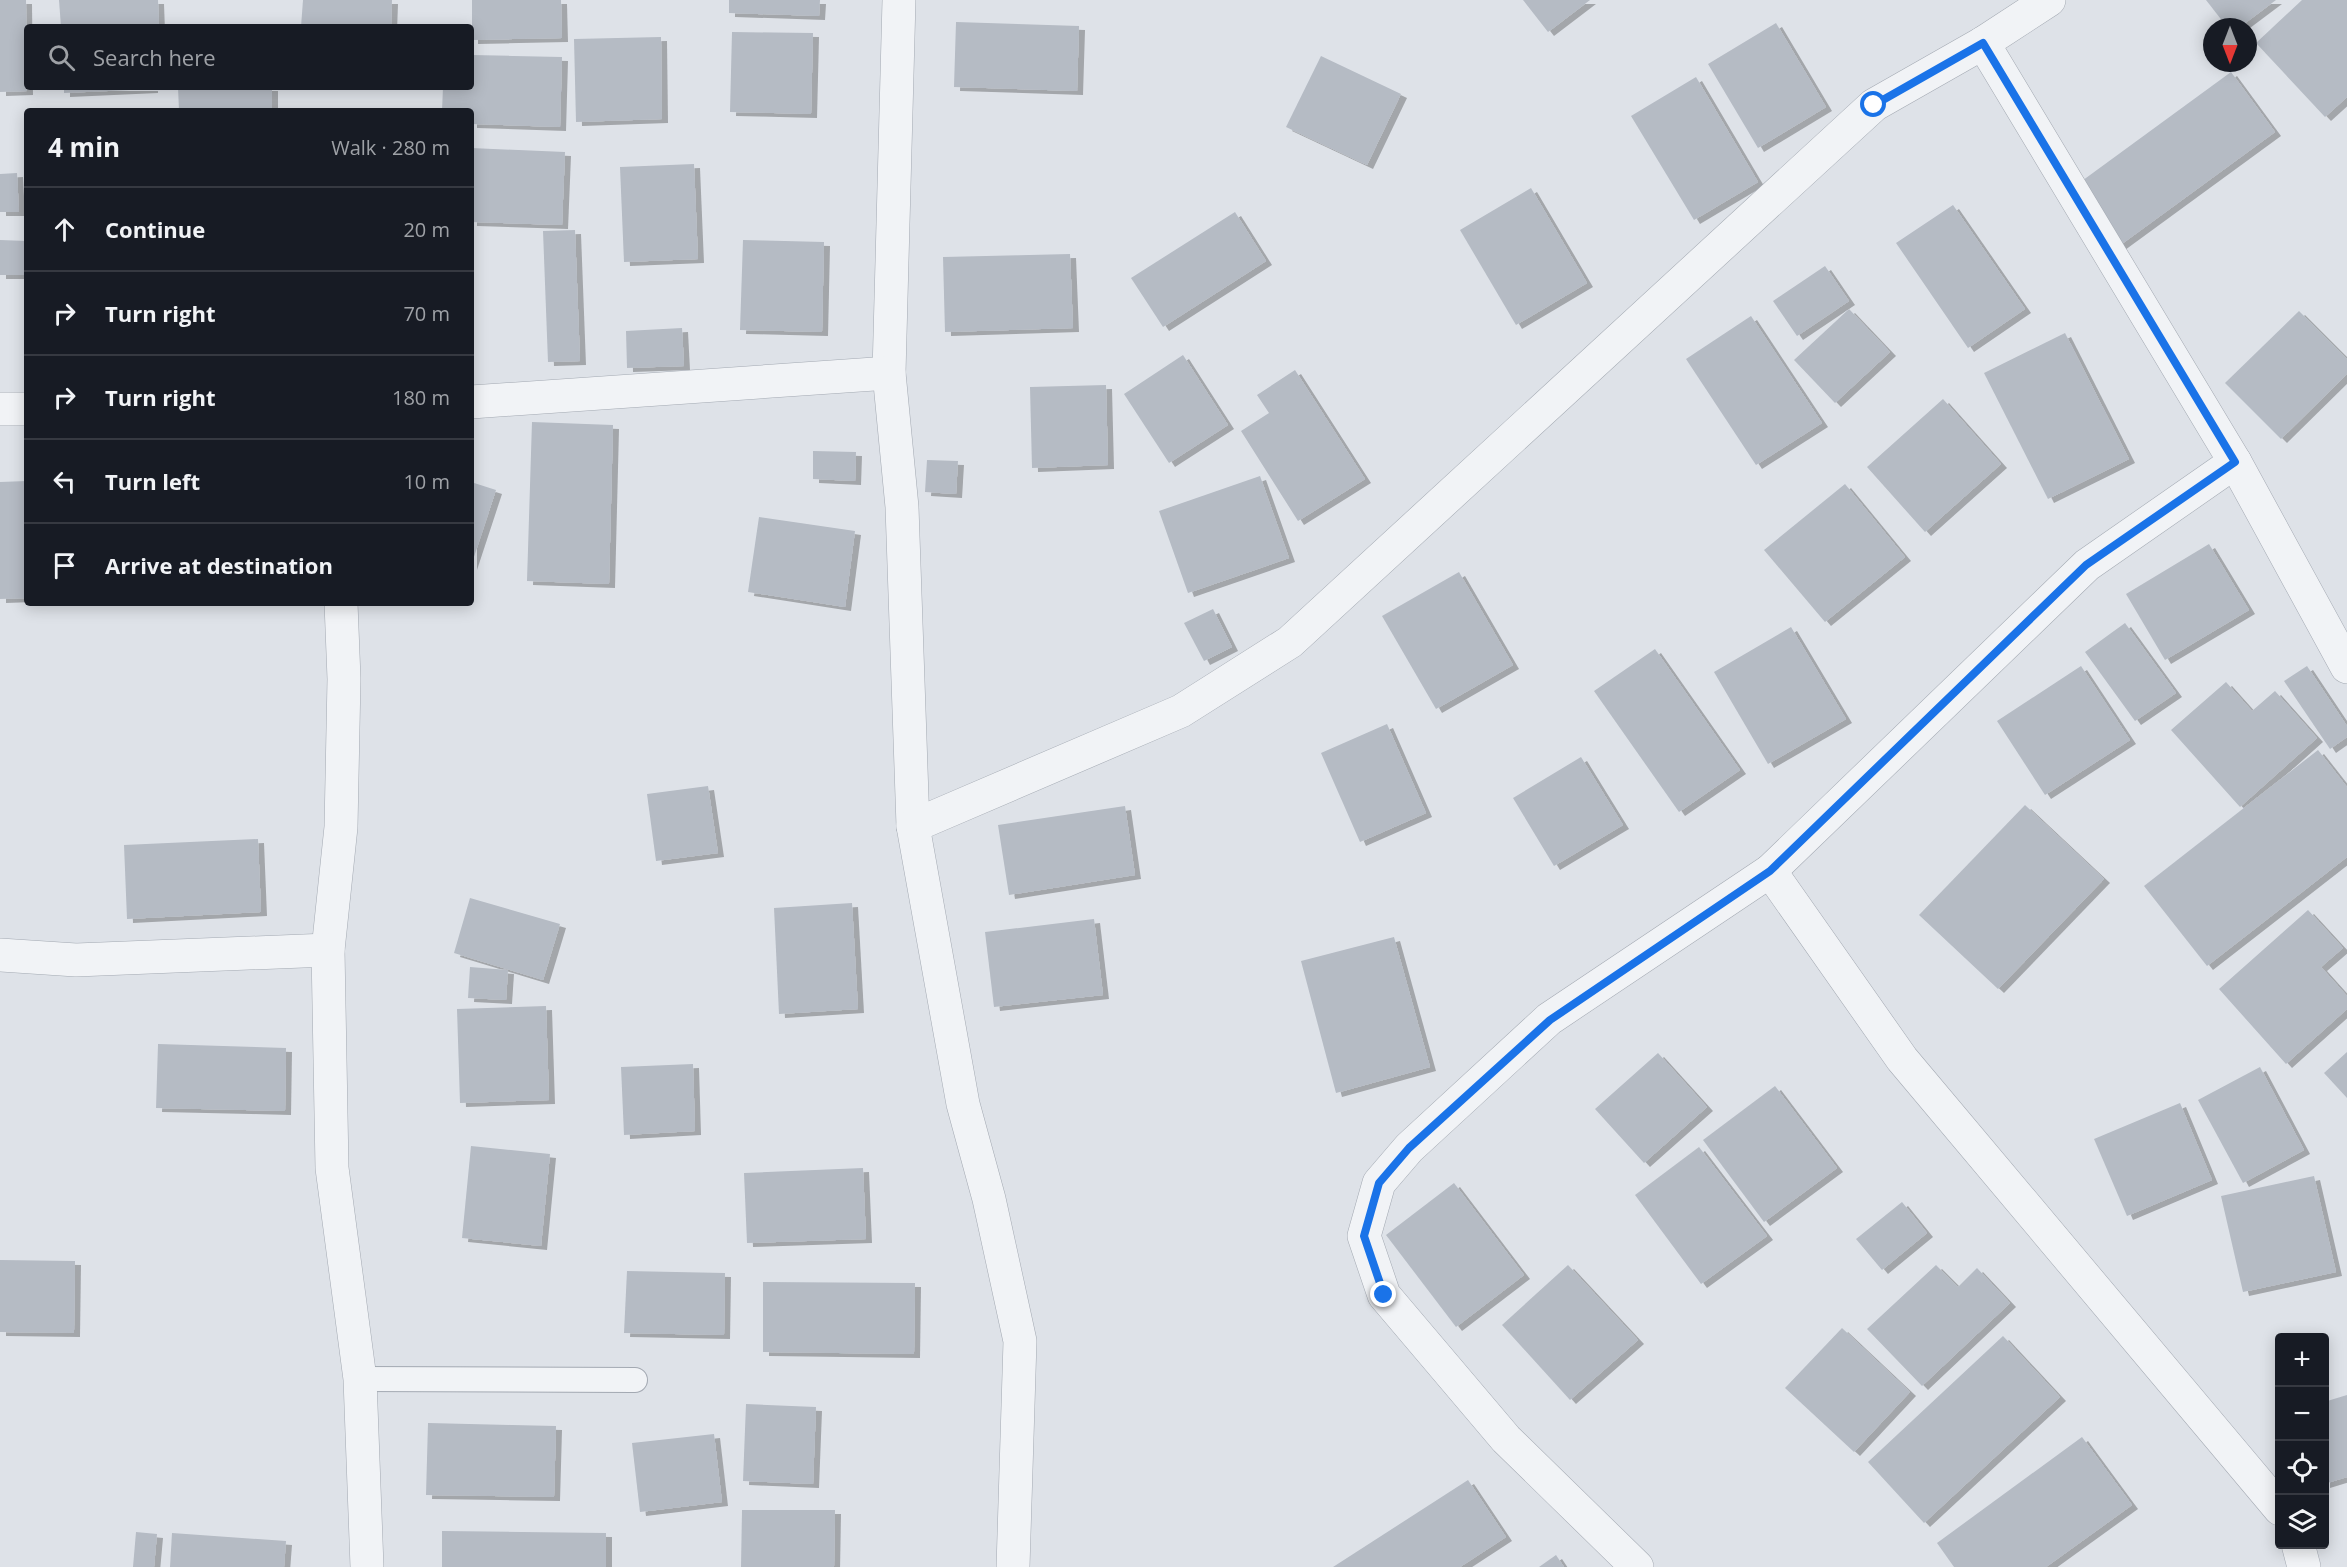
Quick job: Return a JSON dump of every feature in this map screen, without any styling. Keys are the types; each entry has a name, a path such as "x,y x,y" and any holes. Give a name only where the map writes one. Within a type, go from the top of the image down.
{"street":[{"path":"899,0 889,373 902,507 913,826 963,1104 989,1199 1020,1341 1013,1567"},
{"path":"913,826 1181,711 1290,642 1874,105 1983,43 2049,0"},
{"path":"1983,43 2235,462 2347,667"},
{"path":"474,402 889,373"},
{"path":"0,409 24,409"},
{"path":"1637,1567 1506,1439 1384,1295 1364,1236 1379,1183 1409,1148 1541,1028 1770,871 2086,565 2235,462"},
{"path":"341,606 344,679 341,826 328,950 332,1168 360,1379 367,1567"},
{"path":"1770,871 1902,1059 2092,1289 2275,1503"},
{"path":"0,955 76,960 328,950"},
{"path":"2299,1549 2304,1567"}],"lane":[{"path":"360,1379 635,1380"}],"building":[{"path":"0,0 26,0 24,90 27,91 0,92"},
{"path":"59,0 158,0 159,24 61,24"},
{"path":"303,0 392,0 391,24 301,24"},
{"path":"472,0 561,0 562,38 474,40 474,24 472,24"},
{"path":"729,0 820,0 819,16 729,13"},
{"path":"1523,0 1590,0 1548,32"},
{"path":"2206,0 2276,0 2252,18 2220,18"},
{"path":"2302,0 2347,0 2347,97 2325,117 2257,42"},
{"path":"956,22 1079,26 1077,91 954,87"},
{"path":"1776,23 1826,107 1758,148 1708,64"},
{"path":"732,32 813,33 811,114 730,112"},
{"path":"661,37 662,119 576,122 574,39"},
{"path":"474,55 562,57 560,127 474,124 474,108 442,108 443,90 474,90"},
{"path":"1321,56 1401,94 1367,165 1286,127"},
{"path":"2231,72 2275,132 2119,246 2075,186"},
{"path":"1696,77 1758,182 1694,220 1631,116"},
{"path":"64,90 130,90 64,93"},
{"path":"178,90 272,90 272,108 179,108"},
{"path":"474,148 565,152 562,225 474,222"},
{"path":"694,164 698,259 624,262 620,167"},
{"path":"17,173 19,212 0,212 0,174"},
{"path":"1531,188 1587,283 1516,325 1460,230"},
{"path":"1953,205 2025,309 1968,348 1896,243"},
{"path":"1235,212 1266,261 1163,327 1131,278"},
{"path":"575,230 580,361 548,362 543,231"},
{"path":"0,240 24,241 24,275 0,275"},
{"path":"743,240 824,242 822,332 740,330"},
{"path":"1070,254 1073,328 945,332 943,257"},
{"path":"1825,266 1849,301 1797,336 1773,301"},
{"path":"1849,309 1890,352 1835,403 1794,360"},
{"path":"2299,311 2347,359 2347,374 2281,439 2225,383"},
{"path":"1751,316 1822,423 1756,465 1686,359"},
{"path":"682,328 684,366 627,368 626,331"},
{"path":"2065,333 2129,459 2048,499 1984,373"},
{"path":"1183,355 1228,425 1169,463 1124,394"},
{"path":"1295,370 1365,479 1298,521 1241,431 1269,413 1257,395"},
{"path":"1106,385 1108,465 1032,468 1030,387"},
{"path":"1943,399 2001,464 1925,532 1867,467"},
{"path":"532,422 613,425 609,584 527,581"},
{"path":"813,451 856,452 855,481 813,479"},
{"path":"927,460 958,461 956,494 925,492"},
{"path":"1260,476 1289,558 1188,593 1159,511"},
{"path":"24,481 24,598 0,599 0,482"},
{"path":"474,483 496,490 474,557"},
{"path":"1845,484 1905,557 1825,622 1764,550"},
{"path":"759,517 855,531 845,607 748,592"},
{"path":"2209,544 2249,610 2165,660 2126,594"},
{"path":"1459,572 1513,665 1436,709 1382,616"},
{"path":"1213,609 1232,647 1204,661 1184,623"},
{"path":"2125,623 2176,693 2135,721 2085,652"},
{"path":"1791,627 1846,719 1768,764 1714,672"},
{"path":"1655,649 1740,770 1679,812 1594,691"},
{"path":"2081,666 2130,740 2045,795 1997,721"},
{"path":"2307,666 2347,726 2347,737 2330,749 2284,681"},
{"path":"2226,682 2252,711 2275,691 2317,738 2240,807 2171,730"},
{"path":"1387,724 1426,813 1360,842 1321,753"},
{"path":"2318,750 2347,787 2347,857 2207,966 2144,886"},
{"path":"1581,757 1623,825 1554,866 1513,798"},
{"path":"708,786 718,853 656,861 647,794"},
{"path":"2025,805 2104,879 1998,989 1919,915"},
{"path":"1125,806 1135,875 1009,895 998,825"},
{"path":"258,839 261,912 127,919 124,845"},
{"path":"470,898 560,924 543,980 454,953"},
{"path":"852,903 858,1009 779,1014 774,908"},
{"path":"2308,910 2343,948 2321,967 2347,996 2347,1009 2286,1064 2219,989"},
{"path":"1094,919 1103,995 994,1007 985,932"},
{"path":"1394,937 1430,1067 1336,1093 1301,961"},
{"path":"470,967 508,970 506,1000 468,998"},
{"path":"546,1006 549,1100 460,1103 457,1009"},
{"path":"158,1044 286,1048 285,1111 156,1108"},
{"path":"2347,1052 2347,1098 2324,1073"},
{"path":"1658,1053 1707,1107 1644,1163 1595,1109"},
{"path":"693,1064 695,1131 624,1135 621,1067"},
{"path":"2260,1067 2304,1150 2243,1183 2198,1100"},
{"path":"1775,1086 1837,1168 1764,1222 1703,1140"},
{"path":"2180,1103 2212,1180 2127,1216 2094,1139"},
{"path":"471,1146 550,1154 541,1246 462,1238"},
{"path":"1699,1147 1767,1236 1701,1284 1635,1195"},
{"path":"863,1168 866,1239 747,1243 744,1173"},
{"path":"2314,1176 2336,1272 2243,1292 2221,1196"},
{"path":"1454,1183 1524,1275 1456,1327 1386,1235"},
{"path":"1902,1202 1927,1233 1882,1270 1856,1239"},
{"path":"0,1260 75,1261 74,1333 0,1332"},
{"path":"1568,1265 1638,1340 1570,1400 1502,1325"},
{"path":"1936,1265 1958,1287 1977,1268 2010,1303 1922,1386 1867,1329"},
{"path":"627,1271 725,1273 724,1335 624,1333"},
{"path":"763,1282 915,1283 914,1354 763,1352"},
{"path":"1842,1328 1910,1392 1854,1452 1785,1388"},
{"path":"2003,1336 2060,1397 1924,1523 1868,1462"},
{"path":"2347,1395 2347,1477 2329,1482 2329,1441 2329,1400"},
{"path":"746,1404 816,1407 813,1484 743,1481"},
{"path":"428,1423 556,1426 554,1497 426,1495"},
{"path":"714,1434 722,1502 640,1512 632,1443"},
{"path":"2082,1437 2132,1505 2046,1567 1954,1567 1937,1543"},
{"path":"1468,1480 1506,1537 1460,1567 1333,1567"},
{"path":"742,1510 835,1510 834,1567 741,1567"},
{"path":"442,1531 606,1533 606,1567 442,1567"},
{"path":"136,1532 157,1534 154,1567 133,1567"},
{"path":"172,1533 286,1541 284,1567 170,1567"},
{"path":"1556,1555 1564,1567 1539,1567"}],"route":[{"path":"1384,1295 1364,1236 1379,1183 1409,1148 1550,1020 1770,871 2086,565 2235,462 1983,43 1874,105"}]}
